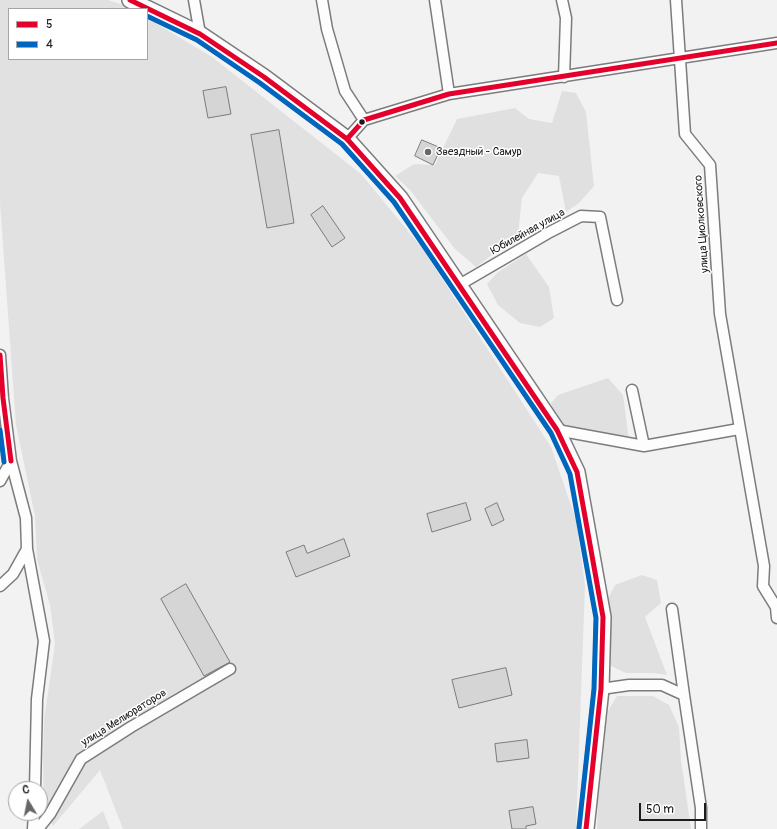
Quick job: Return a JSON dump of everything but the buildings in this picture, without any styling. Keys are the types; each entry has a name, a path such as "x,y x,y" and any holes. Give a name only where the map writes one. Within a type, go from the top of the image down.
{"main road":[{"path":"130,0 146,8"},
{"path":"148,9 200,34 264,77 347,139 400,198 557,430 577,472 603,617 601,689 586,829"}],"street":[{"path":"194,0 200,34"},
{"path":"322,0 327,29 345,91 364,120"},
{"path":"435,0 449,94"},
{"path":"562,0 566,18 564,77"},
{"name":"улица Циолковского","path":"676,0 685,134 710,165 720,314 764,566 763,586 776,607 777,618"},
{"path":"347,139 364,120 449,94 777,43"},
{"name":"Юбилейная улица","path":"459,285 550,232 581,216 600,217 616,300"},
{"path":"0,355 1,398 11,461 26,518 27,549 44,641 37,699 35,781"},
{"path":"632,390 644,446"},
{"path":"557,430 644,446 739,429"},
{"path":"0,481 11,461"},
{"path":"0,586 14,574 27,549"},
{"path":"672,609 700,808 701,829"},
{"name":"улица Мелиораторов","path":"38,829 50,814 81,759 131,727 230,669"},
{"path":"601,689 629,685 662,685 684,695"}],"shaded area":[{"path":"0,0 108,0 130,8 8,8 8,60 148,60 148,19 212,57 361,174 422,248 551,447 576,520 585,586 576,829 123,829 100,770 53,826 48,817 48,781 43,781 43,760 44,720 55,644 50,605 37,560 35,516 16,425 0,203"},
{"path":"562,91 576,93 586,112 594,186 579,203 566,212 559,176 538,173 522,198 518,235 476,267 455,249 410,190 395,176 414,164 435,165 457,119 515,108 529,119 552,123"},
{"path":"526,254 549,287 554,318 540,327 520,323 498,305 487,284 497,273"},
{"path":"608,378 623,395 629,440 601,443 569,437 555,419 551,403 558,395"},
{"path":"642,575 657,580 661,603 645,617 667,675 653,673 626,673 611,666 606,603 615,585"},
{"path":"617,696 653,696 669,705 679,727 681,760 691,829 597,829 598,801 608,711"},
{"path":"103,811 110,829 79,829"}],"transit line":[{"name":"5","path":"130,0 146,8"},
{"name":"5","path":"148,9 200,34 264,77 347,139 400,198 557,430 577,472 603,617 601,689 586,829"},
{"name":"4","path":"148,16 197,40 260,83 342,144 394,202 551,433 570,474 596,618 594,689 579,828"},
{"name":"5","path":"347,139 364,120 449,94 777,43"},
{"name":"5","path":"0,355 3,398 11,461"},
{"name":"4","path":"0,430 4,462"}],"place":[{"name":"Звездный - Самур","path":"428,152"}]}
